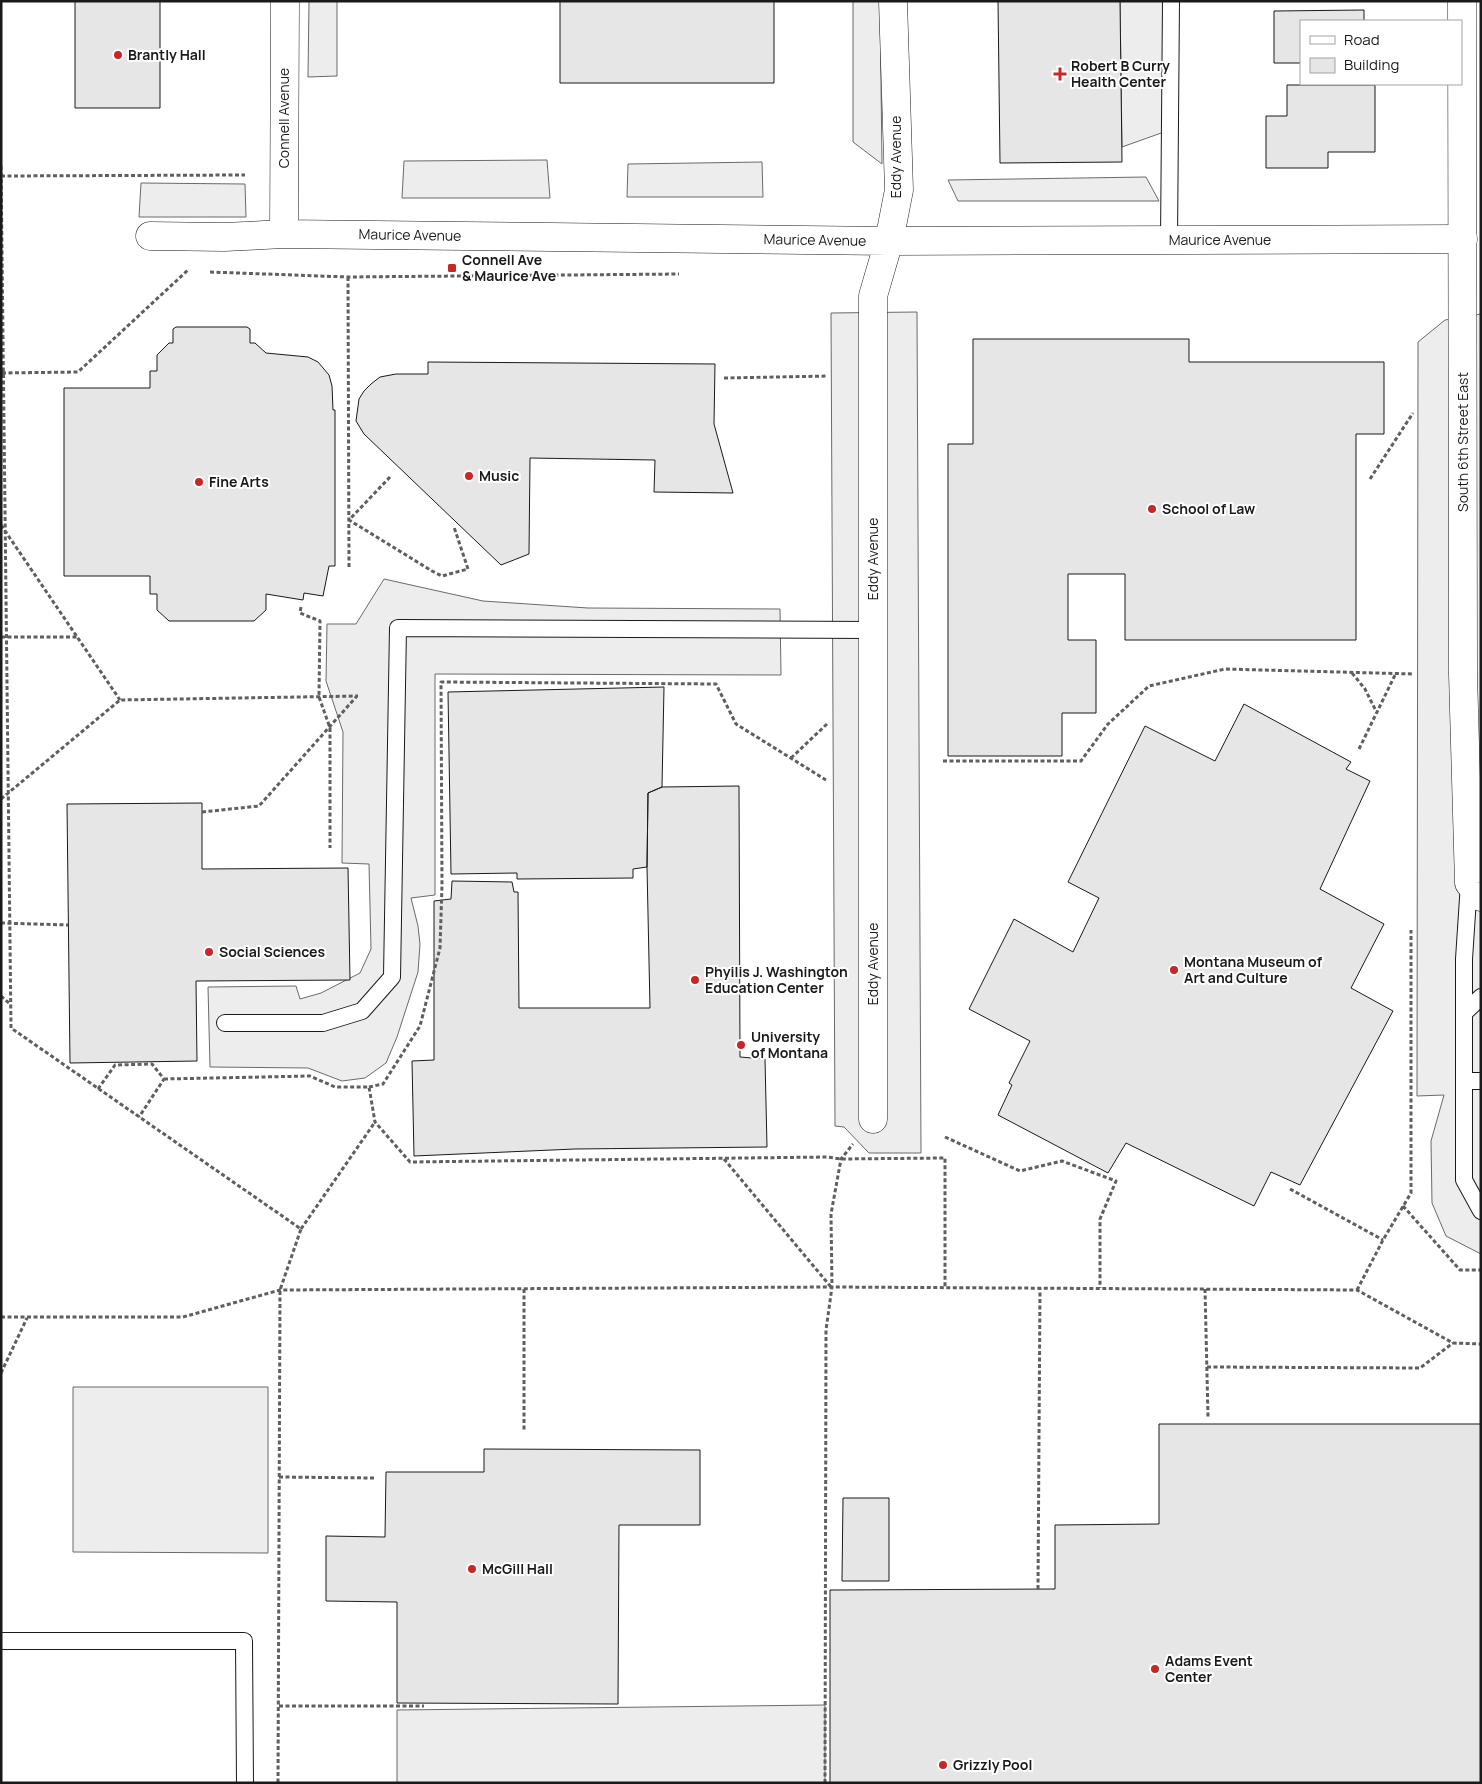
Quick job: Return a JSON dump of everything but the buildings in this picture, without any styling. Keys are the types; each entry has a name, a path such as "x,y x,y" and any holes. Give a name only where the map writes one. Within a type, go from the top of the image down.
{"street":[{"name":"Connell Avenue","path":"284,234 285,1"},
{"name":"Eddy Avenue","path":"873,1119 873,296 889,241 899,190 893,1"},
{"name":"South 6th Street East","path":"1462,1 1472,239 1463,674 1475,890"},
{"name":"Maurice Avenue","path":"150,236 224,237 284,234 889,241 1472,239"}],"lane":[{"path":"1169,240 1171,1"},
{"path":"225,1023 323,1023 362,1011 392,977 398,628 873,630"},
{"path":"1475,890 1464,959 1464,1013 1473,1081 1464,1180 1481,1211"},
{"path":"1464,1013 1481,997"},
{"path":"1,1641 244,1641 246,1783"}],"path":[{"path":"1,166 11,1028 301,1229"},
{"path":"1,176 245,175"},
{"path":"2,373 78,372 224,237"},
{"path":"188,271 197,271"},
{"path":"206,272 348,277 681,274"},
{"path":"348,277 349,567"},
{"path":"724,378 828,376"},
{"path":"1370,479 1413,413"},
{"path":"349,520 390,477"},
{"path":"349,520 442,576 468,569 454,527"},
{"path":"1,525 120,700"},
{"path":"301,607 300,613 320,622 319,697 330,728 330,848"},
{"path":"1,637 77,637"},
{"path":"943,760 1082,761 1108,724 1149,686 1225,669 1414,674"},
{"path":"1351,672 1365,689 1377,713"},
{"path":"1360,749 1396,673"},
{"path":"164,1079 310,1076 335,1087 370,1087 383,1084 420,1026 440,948 442,885 441,682 716,684 736,724 826,780"},
{"path":"1,799 120,700 358,696 259,806 202,812"},
{"path":"791,758 826,724"},
{"path":"1,923 68,925"},
{"path":"1357,1290 1383,1240 1411,1193 1411,930"},
{"path":"1,996 10,1005"},
{"path":"98,1089 115,1065 152,1064 164,1079"},
{"path":"140,1117 164,1079"},
{"path":"370,1087 375,1122 410,1162 827,1157 841,1159 945,1158 944,1288"},
{"path":"825,1783 826,1330 832,1288 831,1214 841,1159 873,1119"},
{"path":"278,1783 280,1290 301,1229 375,1122"},
{"path":"945,1137 1020,1171 1062,1161 1116,1180 1100,1219 1100,1288"},
{"path":"724,1159 832,1288"},
{"path":"1290,1189 1383,1240"},
{"path":"1403,1206 1460,1270 1481,1270"},
{"path":"1,1317 183,1317 280,1290 832,1288 1357,1290 1453,1343 1481,1344"},
{"path":"1038,1589 1040,1288"},
{"path":"524,1289 524,1430"},
{"path":"1205,1289 1208,1417"},
{"path":"1,1373 28,1318"},
{"path":"1206,1367 1420,1368 1453,1343"},
{"path":"279,1476 374,1478"},
{"path":"279,1706 424,1706"}],"shaded area":[{"path":"309,1 337,1 337,76 308,77"},
{"path":"853,1 880,1 882,164 853,142"},
{"path":"1120,1 1165,1 1164,132 1122,147"},
{"path":"547,160 550,198 402,198 404,161"},
{"path":"762,162 763,197 627,197 628,164"},
{"path":"1146,177 1159,201 958,201 948,180"},
{"path":"141,183 245,184 246,217 139,217"},
{"path":"917,312 921,1153 869,1153 844,1127 835,1126 831,313"},
{"path":"1481,314 1481,1254 1446,1236 1432,1203 1431,1141 1444,1095 1417,1096 1418,342 1445,320"},
{"path":"384,579 483,601 588,608 780,609 781,675 435,674 435,895 411,898 420,944 418,972 397,1037 386,1063 365,1078 342,1081 308,1068 210,1067 208,987 296,986 300,999 321,993 360,973 371,949 369,864 342,863 343,732 326,681 327,624 356,624"},
{"path":"73,1387 268,1387 268,1553 73,1552"},
{"path":"825,1705 825,1783 397,1783 397,1710"}],"place":[{"name":"Brantly Hall","path":"118,55"},
{"name":"Robert B Curry Health Center","path":"1060,74"},
{"name":"Connell Ave & Maurice Ave","path":"452,268"},
{"name":"Music","path":"469,476"},
{"name":"Fine Arts","path":"199,482"},
{"name":"School of Law","path":"1152,509"},
{"name":"Social Sciences","path":"209,952"},
{"name":"Montana Museum of Art and Culture","path":"1174,970"},
{"name":"Phyilis J. Washington Education Center","path":"695,980"},
{"name":"University of Montana","path":"741,1045"},
{"name":"McGill Hall","path":"472,1569"},
{"name":"Adams Event Center","path":"1155,1669"},
{"name":"Grizzly Pool","path":"943,1765"}]}
